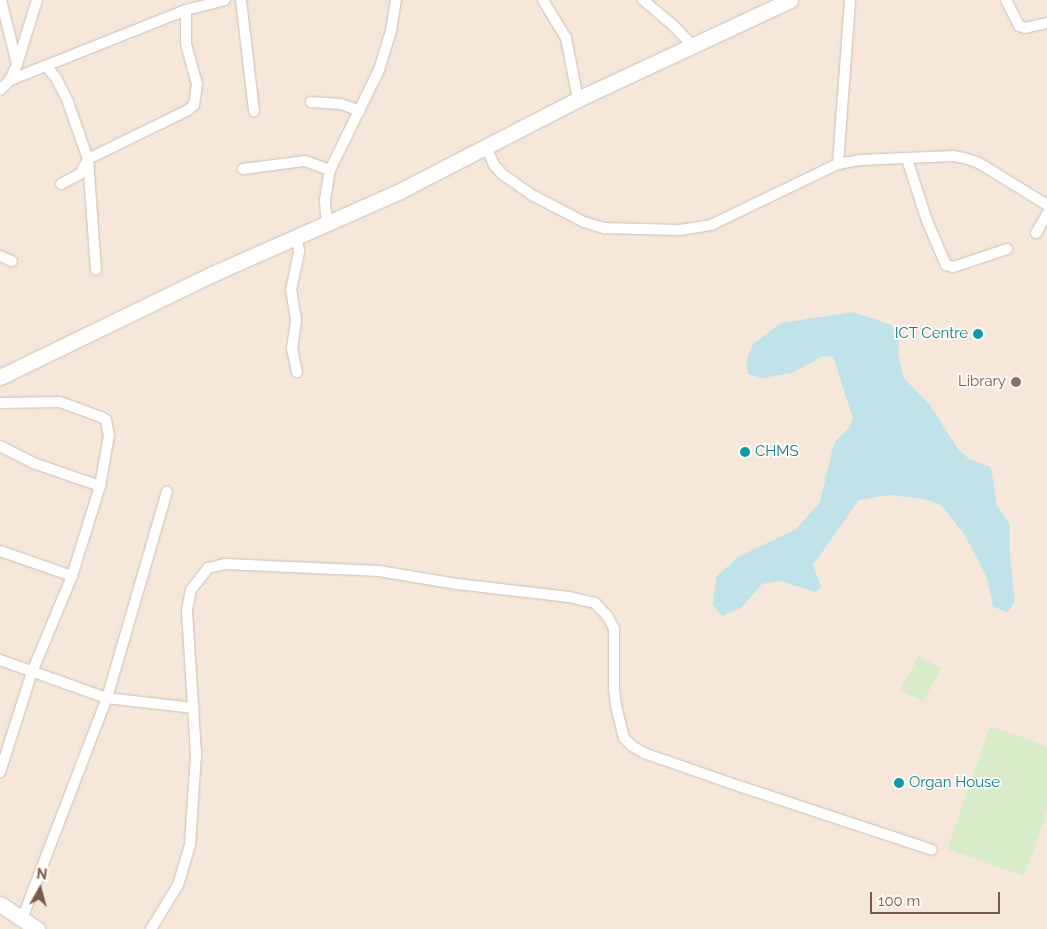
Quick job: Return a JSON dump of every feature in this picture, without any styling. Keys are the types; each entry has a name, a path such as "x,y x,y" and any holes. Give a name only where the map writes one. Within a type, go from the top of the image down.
{"street":[{"path":"1,0 17,64"},
{"path":"0,90 10,80 17,64 37,0"},
{"path":"10,80 209,1 225,0"},
{"path":"241,0 254,111"},
{"path":"327,225 325,200 330,170 380,70 391,31 396,0"},
{"path":"543,0 566,38 578,99"},
{"path":"643,0 674,26 692,45"},
{"path":"0,377 116,319 400,191 578,99 790,0"},
{"path":"838,164 850,0"},
{"path":"1006,0 1019,26 1025,28 1047,23"},
{"path":"61,184 80,174 88,159 188,110 194,105 197,84 186,44 186,10"},
{"path":"46,66 56,78 68,102 88,159 92,188 96,270"},
{"path":"311,102 341,104 360,111"},
{"path":"486,147 494,165 502,174 553,207 584,222 604,228 694,230 712,225 838,164 953,156 979,163 1047,205"},
{"path":"906,159 927,221 946,265 953,267 1007,250"},
{"path":"243,169 305,161 330,170"},
{"path":"1036,233 1047,214"},
{"path":"297,237 299,251 291,290 296,320 292,349 297,372"},
{"path":"0,256 12,261"},
{"path":"0,403 60,402 106,420 109,435 100,486 72,576 32,672 0,772"},
{"path":"0,446 33,463 100,486"},
{"path":"22,919 107,698 168,492"},
{"path":"0,551 72,576"},
{"path":"151,929 178,885 190,845 196,754 187,610 191,590 208,568 226,564 379,570 458,584 569,597 595,603 608,618 614,629 614,689 616,706 624,738 632,746 644,753 739,786 932,850"},
{"path":"0,660 107,698 193,708"},
{"path":"0,904 38,929"}],"shaded area":[{"path":"0,0 1047,0 1047,929 0,929"}],"green space":[{"path":"919,656 941,668 923,702 900,690"},
{"path":"990,726 1047,746 1047,812 1024,876 947,849"}],"water":[{"path":"853,312 892,325 899,340 898,354 904,378 930,405 958,449 969,459 991,467 997,506 1010,524 1010,555 1015,601 1007,613 993,606 986,575 964,534 941,505 924,499 889,495 859,500 813,565 821,587 815,592 780,581 762,584 742,607 722,616 713,605 716,577 738,557 796,529 820,502 834,443 849,428 853,419 833,356 821,357 792,373 762,378 748,374 746,361 753,344 781,323"}],"place":[{"name":"ICT Centre","path":"978,334"},
{"name":"Library","path":"1016,382"},
{"name":"CHMS","path":"745,452"},
{"name":"Organ House","path":"899,783"}]}
